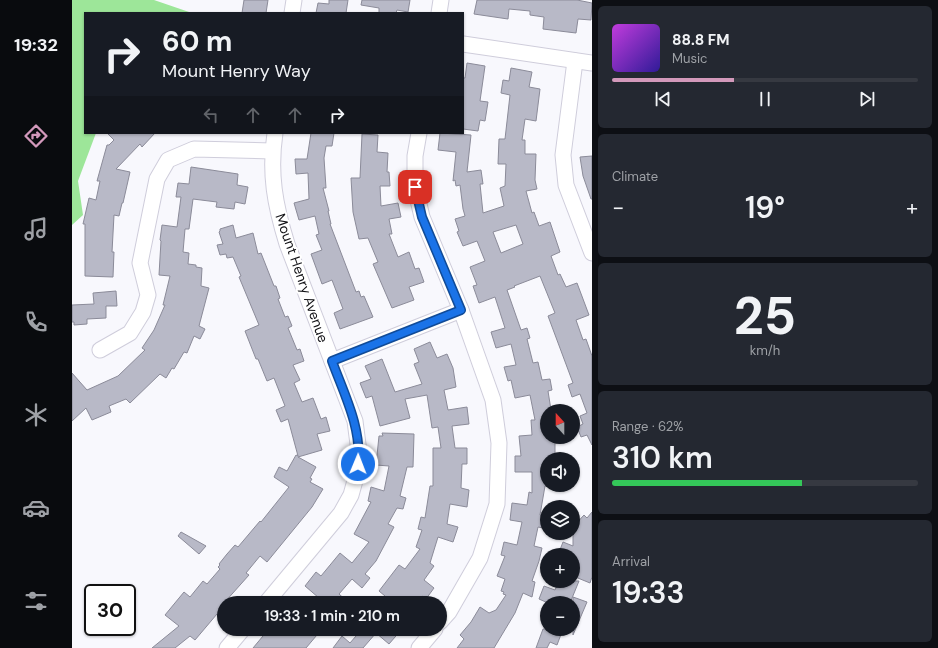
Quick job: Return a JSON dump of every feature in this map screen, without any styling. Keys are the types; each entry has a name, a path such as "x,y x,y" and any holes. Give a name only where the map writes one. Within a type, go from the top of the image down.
{"street":[{"path":"292,12 294,0"},
{"path":"439,12 441,0"},
{"path":"464,44 592,63"},
{"path":"575,61 563,155 566,186 592,253"},
{"name":"Mount Henry Avenue","path":"272,596 341,513 351,495 356,477 360,452 355,421 287,244 278,214 272,172 272,151 275,134"},
{"path":"419,134 415,156 415,187 422,217 461,310 493,400 499,443 497,504 480,558 447,614"},
{"path":"100,350 130,334 143,312 148,295 140,263 157,179 168,160 194,149 272,151"},
{"path":"332,361 461,310"},
{"path":"227,648 237,636"},
{"path":"419,648 428,636"}],"green space":[{"path":"72,0 154,0 189,12 84,12 84,134 96,134 78,181 83,215 72,225"}],"building":[{"path":"244,0 268,0 266,12 242,12"},
{"path":"329,0 348,0 346,12 316,12 318,3 329,4"},
{"path":"362,0 410,0 408,12 397,10 396,12 379,12 379,8 361,5"},
{"path":"477,0 577,0 592,3 591,20 578,19 576,33 543,29 544,17 530,15 530,11 509,9 508,19 474,14"},
{"path":"467,63 485,66 480,101 488,102 485,121 480,120 478,131 464,129 465,78"},
{"path":"511,68 532,72 529,87 540,89 536,121 525,119 522,140 525,140 525,154 536,154 535,180 537,189 526,191 532,213 534,212 539,226 550,222 560,252 551,256 558,275 560,274 566,287 577,283 589,315 576,320 583,340 586,339 592,356 592,445 587,435 581,437 580,434 580,426 583,424 580,416 587,413 580,394 572,397 568,385 573,383 548,316 555,313 540,276 514,286 515,287 507,290 521,330 527,328 530,338 527,339 533,363 538,362 542,380 550,379 552,390 548,391 550,404 540,404 540,444 555,444 555,452 540,452 540,492 544,492 543,500 540,500 540,527 538,527 534,546 542,548 540,548 539,561 532,581 535,582 532,597 523,593 515,613 494,648 457,648 464,639 460,635 471,622 480,607 489,613 496,610 506,595 501,591 505,579 497,576 505,556 501,555 504,542 517,545 522,522 510,520 512,503 527,505 529,492 532,493 532,472 515,472 515,456 521,456 519,436 532,435 531,420 535,420 530,395 515,398 511,380 508,381 504,367 516,365 511,344 496,348 491,332 505,328 495,297 479,303 473,286 477,285 470,267 485,261 477,241 463,246 457,232 459,231 455,219 465,216 460,185 456,186 455,180 453,181 456,152 438,150 440,134 471,135 467,172 481,170 483,184 480,184 483,213 504,206 500,188 505,186 506,164 498,164 499,139 505,139 510,95 501,93 503,80 509,81","holes":["516,225 523,244 501,253 493,232"]},
{"path":"108,134 154,134 142,147 140,144 116,169 130,172 119,216 114,215 112,252 114,252 113,277 85,276 85,224 83,224 89,198 96,200 100,181 97,181 107,145 114,140"},
{"path":"311,134 334,134 332,146 326,146 324,158 326,188 323,188 329,211 330,224 356,292 359,291 361,297 364,296 373,317 340,329 334,313 343,309 332,280 322,284 311,254 322,250 316,235 319,234 315,216 299,220 294,203 309,199 308,173 296,174 295,159 307,159"},
{"path":"362,134 378,135 377,152 388,153 387,172 389,172 390,186 380,186 381,206 398,203 401,217 389,219 392,234 389,234 398,257 409,252 415,269 419,268 424,282 409,287 414,300 392,308 373,264 378,262 368,238 359,239 353,212 351,178 360,178"},
{"path":"592,156 591,199 583,176 580,157"},
{"path":"191,167 238,174 237,185 248,187 245,204 235,202 234,209 216,207 217,202 193,199 189,229 185,229 183,252 189,253 188,264 196,265 196,267 202,268 201,286 209,288 199,326 205,329 200,339 194,336 187,353 184,352 174,369 172,368 166,378 160,374 130,403 126,399 109,406 111,412 92,420 86,408 72,421 72,373 87,390 118,376 145,350 142,348 154,330 165,305 163,305 170,276 159,275 162,225 177,227 181,197 176,197 178,183 189,184"},
{"path":"233,225 236,238 253,233 258,254 261,253 274,286 276,286 280,298 278,299 285,317 288,316 292,326 288,328 297,350 300,349 304,361 293,365 300,380 294,383 302,402 313,398 321,419 326,417 330,431 317,434 322,450 298,457 316,467 310,478 312,479 310,482 323,489 312,507 267,562 260,556 246,573 249,575 230,596 217,596 217,614 195,640 190,636 175,648 152,648 179,626 165,615 184,592 190,597 203,581 207,584 220,569 218,567 220,565 219,564 227,554 235,545 238,547 260,521 261,522 289,487 274,477 279,467 287,471 296,455 298,456 288,419 281,422 276,410 285,406 274,378 267,381 258,359 256,359 245,331 259,325 239,277 241,276 233,257 227,258 226,254 220,255 217,245 223,244 219,232 220,229"},
{"path":"116,291 117,306 106,306 106,318 87,319 87,324 74,325 74,322 72,322 72,305 94,304 93,293"},
{"path":"430,342 437,358 447,354 453,368 456,387 444,390 448,410 467,407 469,424 452,426 455,448 467,448 467,464 462,464 461,488 469,490 467,507 450,504 447,524 458,527 453,542 438,537 430,563 434,566 424,580 434,588 428,596 385,596 379,591 399,565 405,569 420,549 416,547 422,530 418,529 421,517 425,518 430,486 433,486 433,448 441,448 438,427 432,428 427,395 405,399 410,418 380,426 372,396 366,398 360,383 371,379 365,366 382,359 395,392 422,384 414,364 419,362 414,349"},
{"path":"382,433 414,434 413,467 407,467 400,496 406,498 403,509 397,508 388,524 394,527 376,561 365,574 370,578 362,588 352,579 339,594 341,596 317,596 305,586 316,572 321,576 340,553 352,563 369,542 354,534 371,502 368,501 371,487 384,491 389,466 376,465 379,436 383,436"},
{"path":"592,512 592,577 590,583 580,579 580,548 561,548 563,542 573,546 573,540 580,540 580,519 584,515 587,518"},
{"path":"181,532 206,546 199,554 178,536"},
{"path":"543,588 555,590 556,588 576,588 573,596 540,596"},
{"path":"580,600 587,602 580,618"},
{"path":"263,636 316,636 306,648 253,648"},
{"path":"342,636 350,643 356,636 373,636 363,648 333,648"},
{"path":"380,636 396,636 389,644"},
{"path":"540,636 560,636 557,645 550,642 547,648 536,648"}],"route":[{"path":"358,464 360,452 355,421 332,361 461,310 422,217 415,187"}]}
